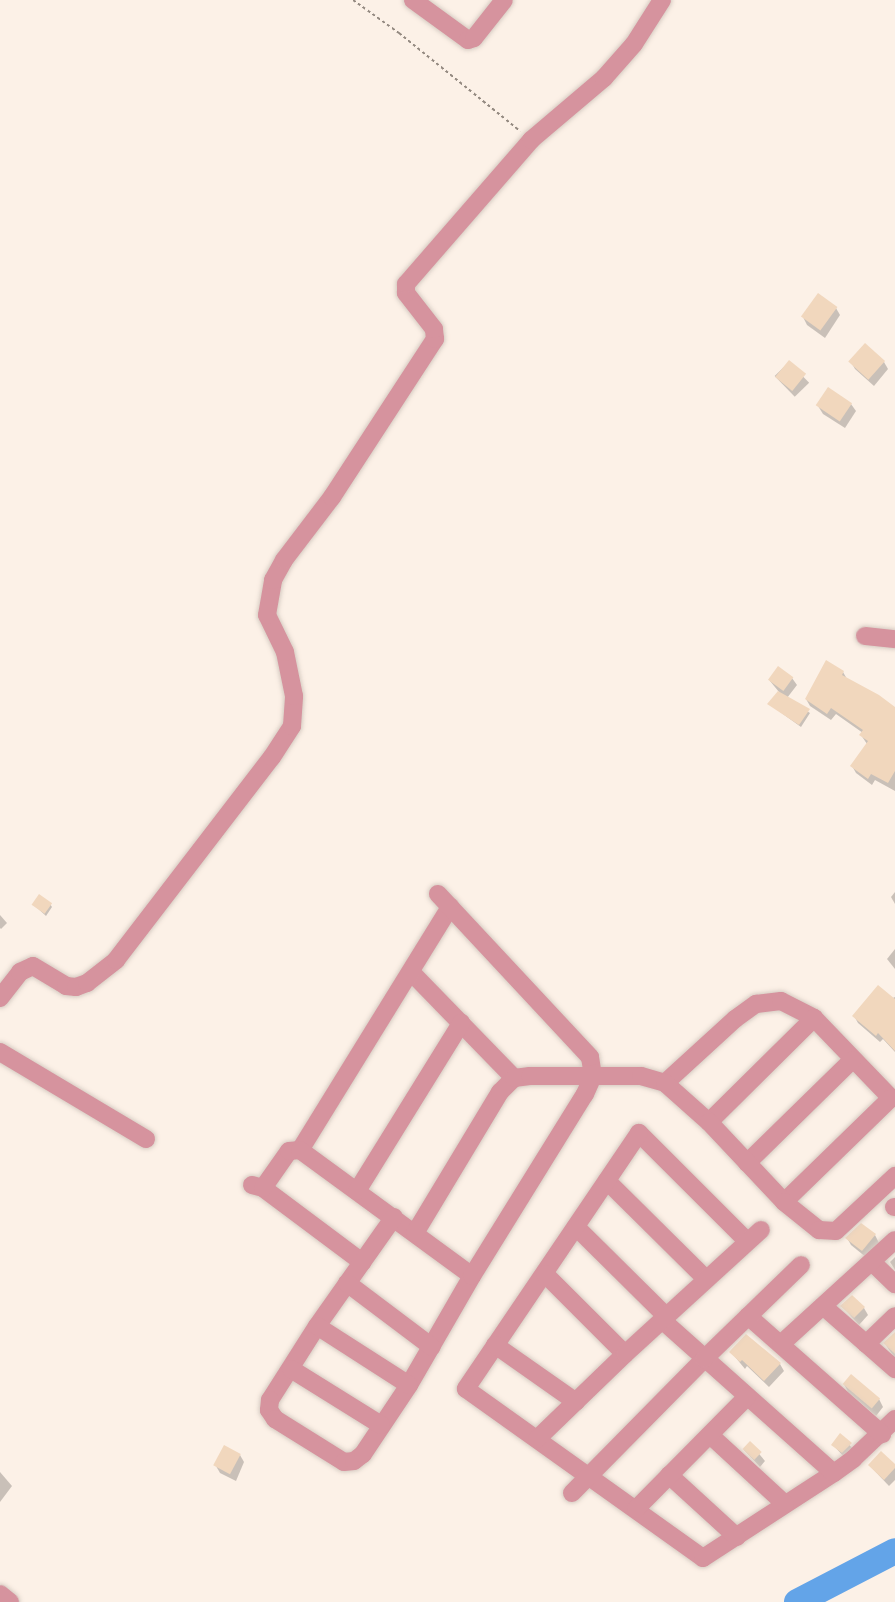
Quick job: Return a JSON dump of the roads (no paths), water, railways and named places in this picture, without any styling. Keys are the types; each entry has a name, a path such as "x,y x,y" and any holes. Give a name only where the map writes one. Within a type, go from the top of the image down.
{"street":[{"path":"413,0 434,6 468,40 474,39 504,0"},
{"path":"0,998 20,972 33,966 66,987 76,987 87,983 116,960 272,757 292,726 294,696 285,652 267,615 273,580 284,560 332,497 435,339 434,329 406,293 406,284 531,140 604,78 634,44 662,0"},
{"path":"865,636 895,639"},
{"path":"300,1150 411,972 444,901 590,1057 593,1076 585,1094 472,1276 409,1385 363,1454 354,1461 344,1462 275,1419 269,1410 270,1400 317,1326 394,1217"},
{"path":"411,972 514,1078"},
{"path":"665,1083 735,1019 756,1004 781,1001 814,1018 891,1098 784,1202"},
{"path":"709,1122 814,1018"},
{"path":"357,1191 461,1023"},
{"path":"0,1052 146,1139"},
{"path":"747,1163 852,1060"},
{"path":"415,1233 500,1092 514,1078 530,1076 640,1076 665,1083 709,1122 784,1202 819,1230 836,1231 895,1176"},
{"path":"537,1439 625,1354 754,1236 639,1133 466,1389 703,1558 834,1473 882,1434 895,1419"},
{"path":"362,1262 257,1186 289,1151 300,1150 472,1276"},
{"path":"607,1181 706,1279"},
{"path":"576,1227 704,1359 834,1473"},
{"path":"781,1344 895,1240"},
{"path":"872,1262 895,1284"},
{"path":"572,1493 704,1359 801,1265"},
{"path":"545,1275 625,1354"},
{"path":"347,1283 432,1347"},
{"path":"823,1306 895,1369"},
{"path":"748,1316 882,1434"},
{"path":"866,1344 895,1316"},
{"path":"317,1326 409,1385"},
{"path":"495,1345 576,1402"},
{"path":"291,1369 381,1425"},
{"path":"636,1509 747,1397"},
{"path":"710,1435 785,1504"},
{"path":"669,1475 737,1537"},
{"path":"0,1594 10,1602"}],"waterway":[{"path":"797,1602 895,1551"}]}
